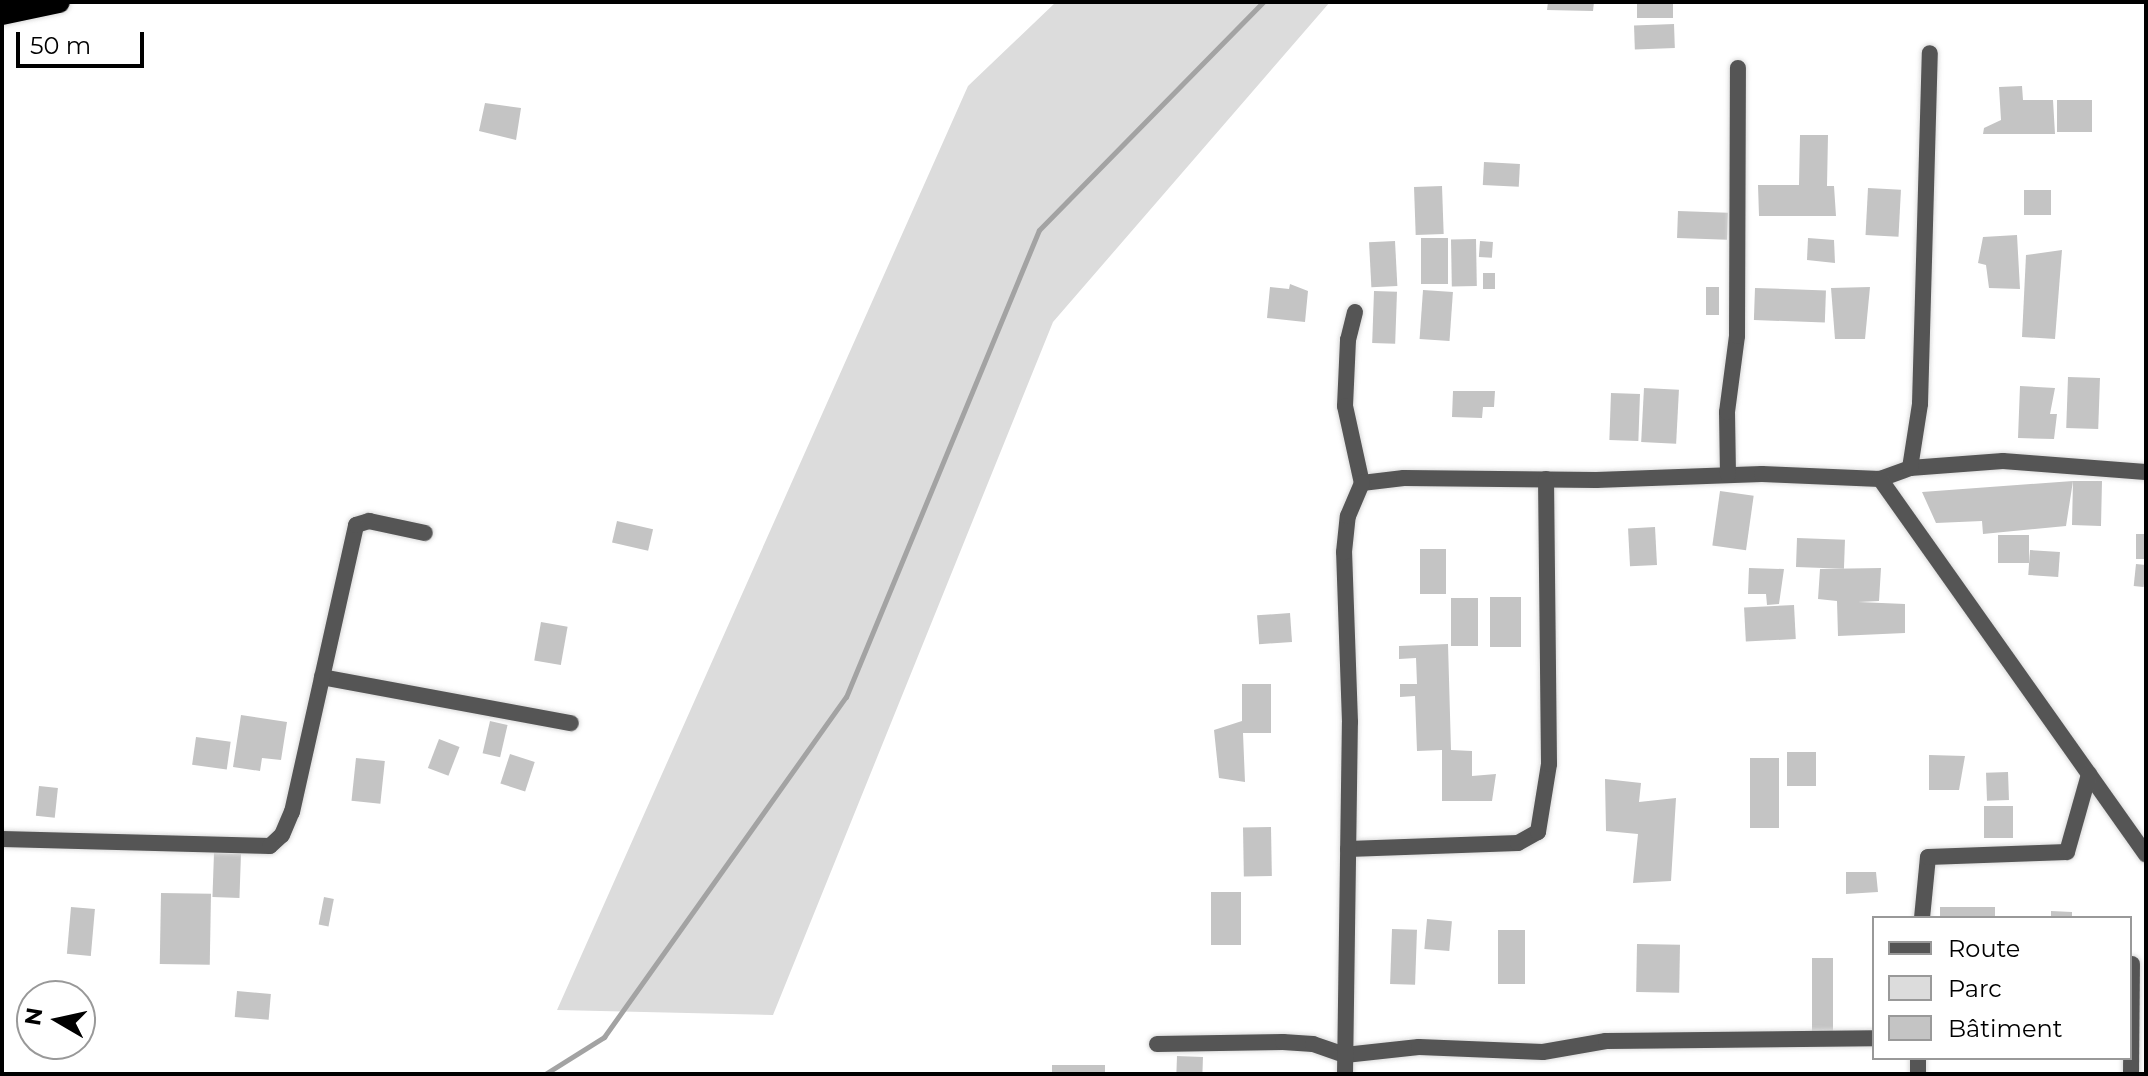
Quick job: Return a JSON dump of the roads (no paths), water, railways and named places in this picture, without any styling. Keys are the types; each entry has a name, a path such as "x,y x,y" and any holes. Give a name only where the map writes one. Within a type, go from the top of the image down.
{"highway":[{"path":"2,14 59,2"}],"street":[{"path":"1910,468 1920,404 1930,53"},
{"path":"1728,475 1727,412 1737,336 1738,68"},
{"path":"1345,1074 1348,849 1344,552 1348,516 1362,483 1345,406 1346,351 1355,312"},
{"path":"1362,483 1404,478 1728,475 1880,479 1910,468 2003,461 2146,472"},
{"path":"1348,849 1518,843 1538,832 1549,764 1546,479"},
{"path":"1880,479 2146,854"},
{"path":"2,839 270,846 282,835 292,812 356,525 369,521 425,533"},
{"path":"322,677 571,723"},
{"path":"1922,916 1928,857 2067,852 2089,774"},
{"path":"1157,1044 1283,1042 1313,1044 1345,1055 1419,1047 1543,1052 1606,1041 1872,1038"}],"waterway":[{"path":"545,1074 604,1037 846,697 1039,230 1263,2"}]}
